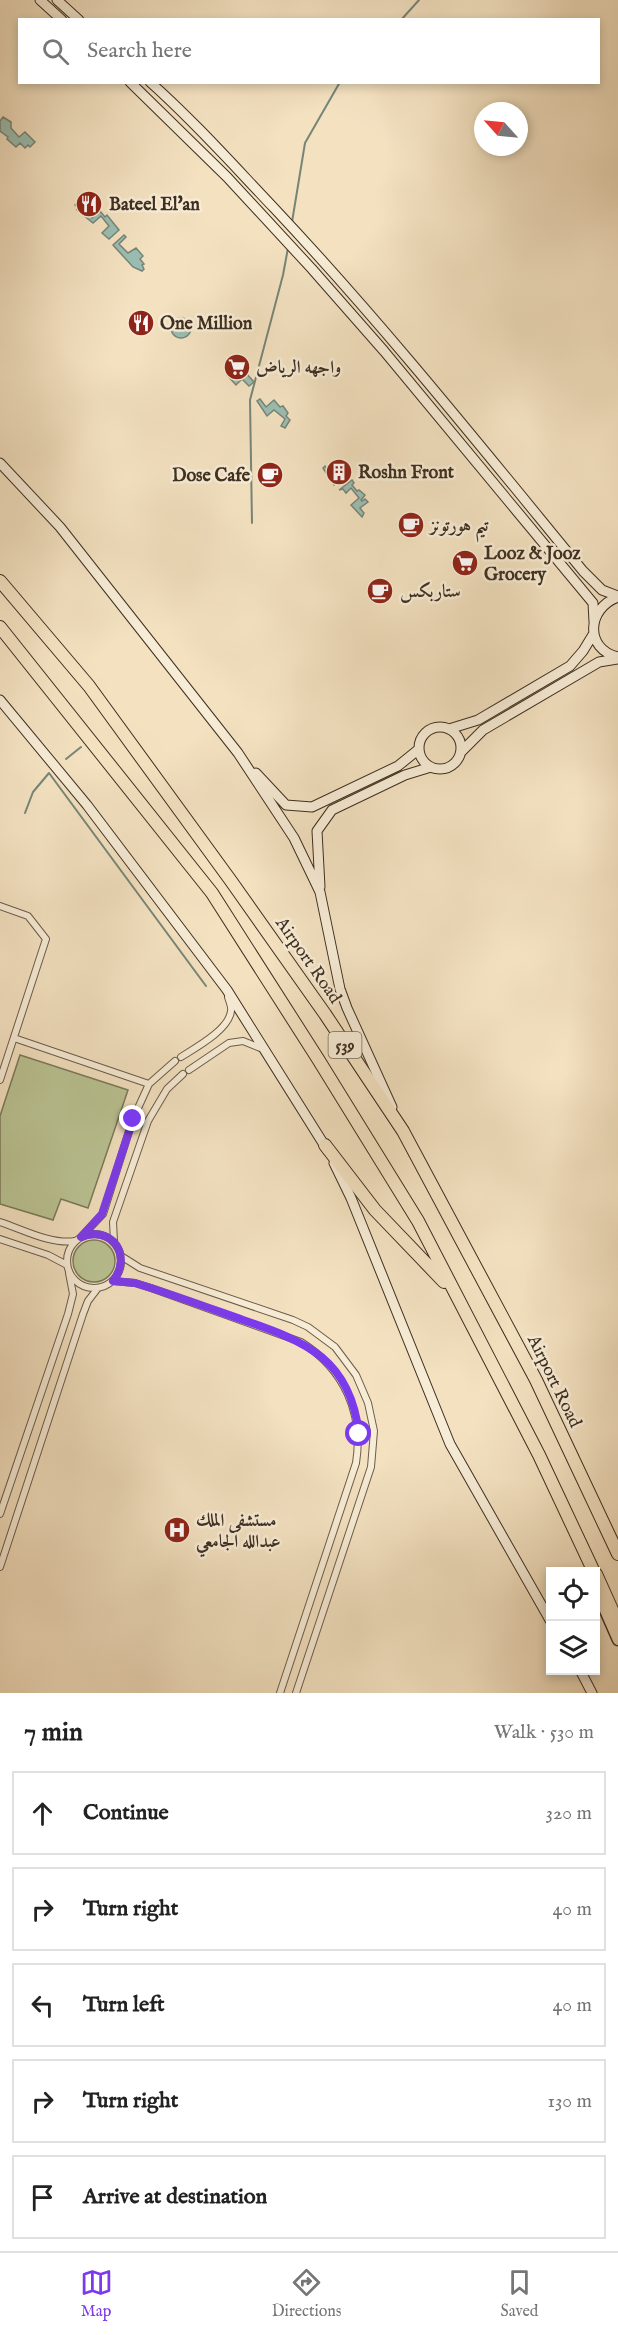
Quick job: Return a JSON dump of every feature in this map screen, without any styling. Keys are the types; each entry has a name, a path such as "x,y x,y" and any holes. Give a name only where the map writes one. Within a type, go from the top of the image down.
{"highway":[{"name":"Airport Road","path":"0,581 89,686 325,1014 403,1131 536,1380 618,1554"},
{"name":"539","path":"0,629 212,893 318,1059 418,1221 539,1455 592,1567"},
{"path":"212,893 231,881"},
{"path":"325,1145 375,1210 454,1293"},
{"name":"539","path":"600,1584 618,1623"}],"main road":[{"path":"539,1455 586,1567"},
{"path":"600,1599 618,1640"}],"street":[{"path":"40,0 60,18"},
{"path":"57,0 77,18"},
{"path":"132,84 228,177 384,351 593,603 597,642 603,650 618,658"},
{"path":"152,84 242,174 346,285 452,410 582,571 602,590 618,597"},
{"path":"0,463 60,527 238,753 286,805 312,807 398,766 419,749"},
{"path":"449,729 478,720 570,666 584,651 602,606 618,597"},
{"path":"403,1131 346,1008 340,989 320,892 317,831 332,810 405,775 431,767 444,769 451,767 461,752 483,730 599,662 618,658"},
{"path":"0,700 87,804 227,990 325,1145 351,1198 450,1444 546,1613"},
{"path":"431,767 421,758 419,749 422,737 427,732 440,727 449,729 458,737 461,752"},
{"path":"238,753 294,838 320,892"},
{"path":"0,906 28,916 46,939 0,1080"},
{"path":"0,1514 68,1314 73,1294 67,1265 70,1248 102,1214 133,1119 149,1084 178,1059 217,1033 227,1021 231,1011 227,990"},
{"path":"14,1038 149,1084"},
{"path":"113,1281 122,1265 121,1256 114,1241 113,1222 148,1121 167,1089 186,1072 229,1043 243,1041 264,1049"},
{"path":"0,1222 66,1242 98,1234 114,1241"},
{"path":"0,1239 48,1255 67,1265"},
{"path":"121,1256 140,1268 308,1327 335,1347 348,1362 363,1389 374,1431 371,1467 296,1693"},
{"path":"69,1273 81,1285 98,1288"},
{"path":"0,1567 83,1314 88,1301 98,1288 113,1281 135,1283 301,1342 325,1360 337,1373 351,1398 359,1434 356,1463 280,1693"},
{"path":"582,1675 592,1693"}],"green space":[{"path":"20,1055 128,1090 88,1208 61,1199 53,1220 0,1204 0,1116"},
{"path":"94,1240 109,1246 115,1261 109,1276 94,1282 79,1276 73,1261 79,1246"}],"water":[{"path":"3,117 11,122 11,128 19,137 25,132 35,142 30,147 28,145 25,148 20,143 16,147 0,131 0,121"},
{"path":"86,194 87,197 81,203 92,218 100,211 105,217 107,215 119,230 109,239 102,233 109,226 101,216 93,223 77,210 79,209 75,205"},
{"path":"124,235 126,237 119,244 128,253 136,248 143,256 140,259 144,264 142,271 133,267 113,245"},
{"path":"181,318 188,321 191,328 188,335 181,338 174,335 171,328 174,321"},
{"path":"235,369 241,376 245,372 254,382 249,386 242,379 236,385 227,375"},
{"path":"260,399 266,407 274,400 280,407 283,406 290,420 285,428 281,426 285,419 274,410 267,416 257,401"},
{"path":"325,466 335,477 342,471 346,476 334,485 323,468"},
{"path":"352,480 354,483 352,485 357,491 365,495 361,500 365,499 368,502 360,508 364,513 362,517 351,505 359,498 351,488 346,493 343,489 339,490"}],"waterway":[{"path":"403,18 419,0"},
{"path":"292,222 305,143 339,84"},
{"path":"252,523 250,400 288,248"},
{"path":"66,759 81,747"},
{"path":"25,813 33,792 49,773 206,986"}],"place":[{"name":"Bateel El'an","path":"89,204"},
{"name":"One Million","path":"141,323"},
{"name":"واجهه الرياض","path":"237,367"},
{"name":"Roshn Front","path":"339,472"},
{"name":"Dose Cafe","path":"270,475"},
{"name":"تيم هورتونز","path":"411,525"},
{"name":"Looz & Jooz Grocery","path":"465,563"},
{"name":"ستاربكس","path":"380,591"},
{"name":"مستشفى الملك عبدالله الجامعي","path":"177,1530"}],"route":[{"path":"133,1119 102,1214 81,1237 98,1234 114,1241 119,1248 122,1265 113,1281 135,1283 151,1288 287,1335 312,1349 337,1373 345,1386 355,1410 359,1434"}]}
